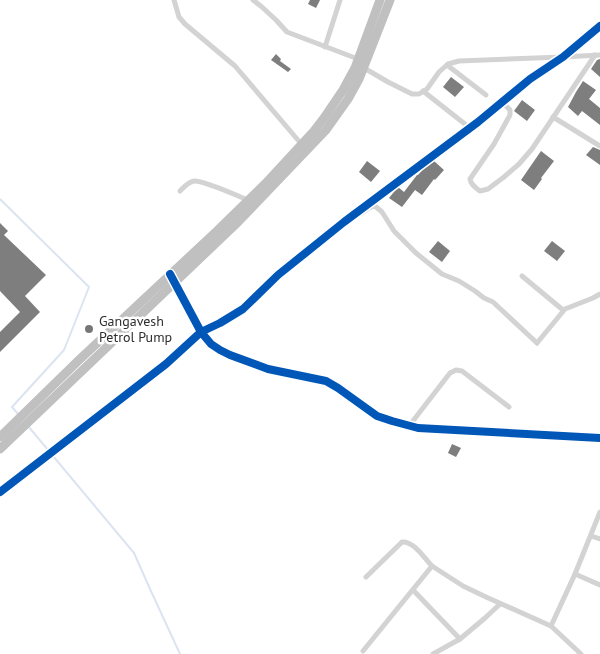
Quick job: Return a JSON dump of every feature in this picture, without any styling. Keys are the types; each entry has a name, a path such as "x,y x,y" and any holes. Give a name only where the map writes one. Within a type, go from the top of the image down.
{"highway":[{"path":"0,449 238,222 304,148 343,90 358,59 380,0"},
{"path":"0,437 333,120 348,99 364,68 390,0"}],"street":[{"path":"174,0 179,17 185,24 235,66 304,148"},
{"path":"253,0 287,32 358,59"},
{"path":"325,47 340,0"},
{"path":"0,492 166,364 201,332 243,309 278,275 344,222 470,128 530,79 563,57 600,26"},
{"path":"364,68 412,94 419,94 427,89 439,72 447,65 459,61 597,55"},
{"path":"502,102 510,110 510,115 490,151 470,178 471,183 480,191 488,189 504,177 532,149 597,55"},
{"path":"447,65 486,95"},
{"path":"423,91 470,128"},
{"path":"553,117 600,146"},
{"path":"180,191 194,181 228,191 248,200"},
{"path":"344,222 352,220 375,206 382,212 394,232 416,253 442,274 464,284 493,302 536,342 564,310 600,294"},
{"path":"170,274 201,332 211,344 230,355 268,369 326,381 377,416 418,428 600,438"},
{"path":"522,276 564,310"},
{"path":"409,426 450,372 456,370 462,371 509,406"},
{"path":"552,626 600,512"},
{"path":"591,536 600,539"},
{"path":"366,576 402,542 406,542 412,545 432,566 463,586 552,626 581,654"},
{"path":"363,651 432,566"},
{"path":"575,574 600,585"},
{"path":"413,590 460,638"},
{"path":"433,654 460,638 500,604"}],"building":[{"path":"310,0 320,0 316,8 308,4"},
{"path":"276,54 281,59 280,61 291,69 288,72 271,60"},
{"path":"600,59 600,77 591,69 597,60"},
{"path":"451,77 464,87 455,97 443,87"},
{"path":"583,81 596,90 589,99 600,108 600,125 582,111 578,116 568,107"},
{"path":"522,100 535,110 527,121 514,111"},
{"path":"593,147 600,150 600,165 586,155"},
{"path":"541,151 554,161 534,190 521,180"},
{"path":"367,161 380,171 371,182 359,172"},
{"path":"434,161 444,170 434,179 422,195 415,190 402,207 389,198 398,187 404,192 417,175"},
{"path":"0,223 8,231 4,235 46,275 25,296 40,312 0,352 0,332 20,312 0,291"},
{"path":"438,241 450,251 442,262 429,252"},
{"path":"552,241 565,251 557,261 544,251"},
{"path":"452,444 461,448 456,457 448,453"}],"waterway":[{"path":"0,199 89,287 64,350 12,407 18,414"},
{"path":"28,426 134,553 180,654"}],"cycle path":[{"path":"0,492 166,364 201,332 243,309 278,275 344,222 478,122 530,79 563,57 600,26"},
{"path":"170,274 201,332 211,344 230,355 268,369 326,381 377,416 418,428 600,438"}],"place":[{"name":"Gangavesh Petrol Pump","path":"89,329"}]}
